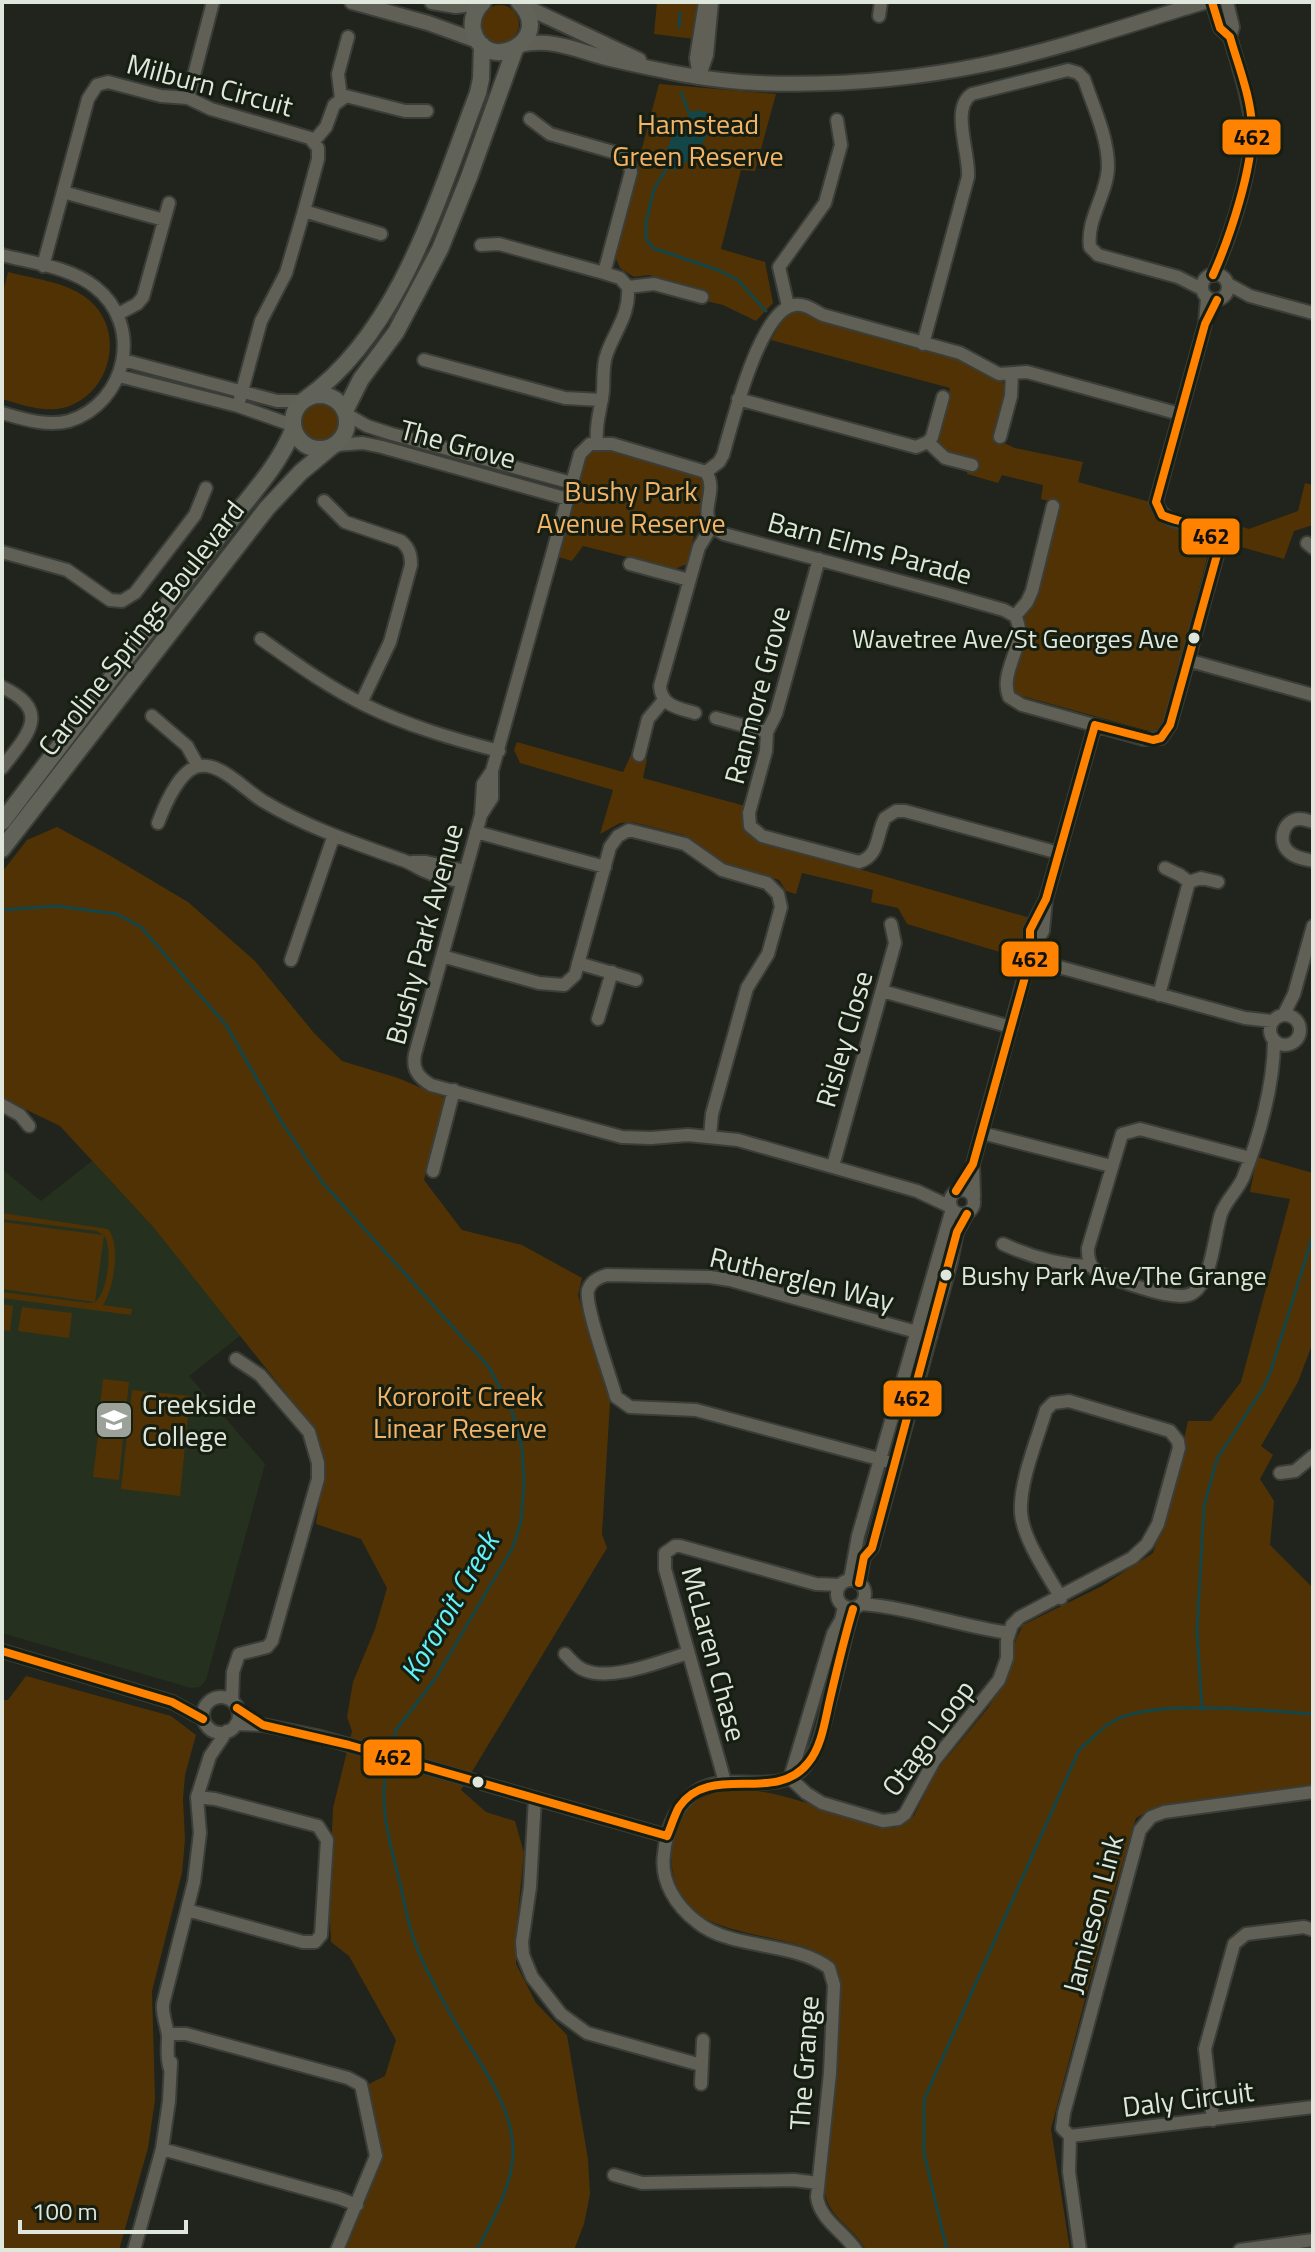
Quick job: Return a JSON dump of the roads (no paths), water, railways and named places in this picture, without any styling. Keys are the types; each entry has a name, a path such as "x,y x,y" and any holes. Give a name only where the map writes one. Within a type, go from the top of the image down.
{"main road":[{"path":"482,3 476,10 472,26 480,43 481,79 478,93 437,202 406,270 360,349 294,411 293,427 304,445 322,449 333,446 346,431 346,413 361,379 396,332 440,249 517,47 526,38 529,21 521,3"},
{"path":"480,43 494,52 517,47"},
{"path":"304,399 315,395 333,398 346,413"},
{"name":"Caroline Springs Boulevard","path":"2,822 271,472 293,427"},
{"name":"Caroline Springs Boulevard","path":"2,849 267,508 284,488 333,446"}],"street":[{"path":"188,98 213,2"},
{"path":"352,2 428,23 480,43"},
{"path":"432,2 456,6 482,3"},
{"path":"699,78 696,58 705,2"},
{"path":"699,78 707,55 712,2"},
{"path":"879,16 881,2"},
{"path":"517,47 547,42 699,78 811,84 916,77 983,65 1038,52 1204,2"},
{"path":"1212,2 1220,28 1230,37"},
{"path":"1053,506 1032,591 1015,616 1019,632 1006,685 1009,697 1022,705 1144,739 1161,738 1170,725 1217,555 1217,545 1210,531 1169,519 1158,508 1157,495 1249,160 1252,126 1230,37 1233,27 1227,2"},
{"path":"521,3 661,70"},
{"path":"341,98 337,79 348,37"},
{"path":"923,344 968,177 969,163 961,108 966,98 1068,70 1082,76 1106,148 1108,168 1091,229 1090,247 1098,255 1313,313"},
{"name":"Milburn Circuit","path":"43,266 88,99 97,85 108,82 161,96 188,98 211,109 314,141 318,159 304,211 282,284 261,321 238,406"},
{"path":"314,141 326,127 334,105 341,98 352,97 405,111 427,111"},
{"path":"530,119 550,134 620,154 629,161 631,172 604,273"},
{"path":"788,306 779,267 825,203 841,145 837,120"},
{"path":"63,192 164,220"},
{"path":"118,314 137,304 143,297 169,203"},
{"path":"304,211 381,234"},
{"path":"481,245 499,244 604,273 620,278 628,287 626,315 604,364 597,442"},
{"path":"2,255 70,273 94,285 118,314 125,340 121,368 103,399 92,409 67,421 42,423 2,413"},
{"path":"628,287 654,284 702,297"},
{"path":"706,472 718,464 723,455 750,362 788,306 802,305 823,315 971,357 999,374 1027,372 1180,414"},
{"path":"424,360 565,398 602,400"},
{"path":"121,368 277,401 304,399"},
{"path":"121,368 293,427"},
{"path":"1000,437 1011,396 1012,374"},
{"path":"738,399 916,447 928,442 934,432 943,397"},
{"name":"The Grove","path":"346,413 367,426 392,434 572,483"},
{"path":"568,499 580,454 590,444 597,442 706,472"},
{"path":"928,442 938,455 972,465"},
{"name":"The Grove","path":"333,446 353,443 382,447 568,499"},
{"path":"695,713 664,700 660,686 699,547 712,526 707,518 711,485 706,472"},
{"path":"2,552 67,570 110,600 122,601 135,593 195,515 206,488"},
{"name":"Bushy Park Avenue","path":"568,499 499,751 492,771 483,784 481,815 414,1061 420,1078 431,1085 622,1137 710,1136 738,1140 917,1191 951,1208"},
{"path":"324,501 345,522 401,541 411,554 411,565 390,642 361,703"},
{"name":"Barn Elms Parade","path":"712,526 724,534 973,601 1015,616"},
{"name":"Ranmore Grove","path":"819,559 776,714 767,732 750,826 762,836 859,862 875,851 885,818 896,811 905,811 1059,853"},
{"path":"630,564 689,580"},
{"path":"261,639 318,679 361,703 425,730 499,751"},
{"path":"1187,660 1313,695"},
{"path":"2,687 23,700 33,719 29,732 2,768"},
{"path":"639,755 648,719 664,700"},
{"path":"152,716 187,746 198,766"},
{"path":"716,718 767,732"},
{"path":"851,1595 864,1557 872,1548 931,1336 949,1239 950,1200 973,1164 1030,956 1030,930 1046,899 1095,725"},
{"path":"158,823 170,796 185,774 198,766 217,770 264,801 334,835 409,862 426,862 464,877"},
{"path":"1313,822 1293,821 1286,826 1282,839 1292,855 1313,861"},
{"path":"442,956 555,986 570,981 578,963 610,847 618,836 629,830 685,844 722,870 773,887 781,899 781,907 768,954 747,988 712,1114 710,1136"},
{"path":"476,832 605,867"},
{"path":"291,960 334,835"},
{"path":"1165,868 1189,882"},
{"path":"1189,882 1201,878 1218,882"},
{"path":"1159,995 1189,882"},
{"name":"Risley Close","path":"833,1166 895,943 891,924"},
{"path":"1250,1158 1136,1129 1122,1134 1088,1248 1090,1266 1110,1278 1180,1297 1195,1292 1205,1280 1221,1214 1242,1180 1250,1158 1313,926"},
{"path":"1030,956 1313,1037"},
{"path":"578,963 636,980"},
{"path":"598,1019 612,972"},
{"path":"882,991 1011,1027"},
{"path":"433,1171 454,1090"},
{"path":"2,1105 20,1115 29,1126"},
{"path":"982,1133 1111,1166"},
{"path":"790,1778 808,1764 820,1736 851,1595 858,1536 901,1391 915,1331 949,1239 973,1209 973,1164"},
{"name":"Bushy Park Avenue","path":"917,1191 955,1192"},
{"path":"955,1192 968,1191 974,1197"},
{"path":"951,1208 960,1215 967,1214"},
{"path":"1003,1244 1063,1265 1090,1266"},
{"name":"Rutherglen Way","path":"894,1463 696,1410 624,1405 616,1397 588,1289 596,1279 607,1275 710,1277 931,1336"},
{"path":"232,1728 224,1702 233,1672 241,1652 267,1647 272,1641 319,1471 309,1432 260,1375 236,1359"},
{"path":"1009,1633 1020,1617 1061,1598 1132,1558 1147,1544 1158,1524 1179,1448 1170,1431 1069,1401 1053,1403 1046,1410 1024,1488 1021,1516 1031,1542 1061,1598"},
{"path":"1280,1473 1295,1471 1313,1456"},
{"name":"McLaren Chase","path":"725,1782 664,1564 665,1553 675,1546 889,1606 980,1629 1009,1633"},
{"name":"Otago Loop","path":"790,1778 822,1803 883,1821 898,1819 910,1807 934,1761 999,1680 1007,1658 1009,1633"},
{"path":"2,1651 172,1702 207,1724 232,1728 263,1725"},
{"path":"565,1654 585,1671 597,1674 621,1672 688,1653"},
{"path":"172,1702 224,1702 263,1725 349,1745 667,1836"},
{"path":"210,1756 204,1707 224,1702"},
{"path":"134,2250 162,2149 169,2101 174,2044 167,1987 194,1882 200,1833 197,1797 210,1756 232,1728"},
{"name":"The Grange","path":"790,1778 779,1782 713,1783 691,1794 679,1807 667,1836 665,1874 675,1900 700,1925 821,1962 832,1975 830,2073 818,2183 819,2208 856,2250"},
{"name":"Jamieson Link","path":"1080,2250 1069,2172 1070,2136 1062,2128 1064,2113 1140,1830 1151,1817 1164,1812 1313,1792"},
{"path":"187,1910 303,1942 315,1942 321,1935 327,1840 323,1830 318,1826 227,1802 197,1797"},
{"path":"535,1798 530,1887 522,1942 523,1955 532,1977 561,2014 587,2033 701,2065"},
{"path":"1213,2120 1205,2049 1234,1944 1246,1934 1304,1927 1313,1930"},
{"path":"171,2034 186,2034 348,2078 361,2085 376,2156 337,2250"},
{"path":"701,2084 703,2040"},
{"name":"Daly Circuit","path":"1070,2136 1313,2107"},
{"path":"162,2149 357,2205"},
{"path":"614,2175 642,2183 794,2180 818,2183"},
{"path":"1240,2250 1313,2240"}],"water":[{"path":"697,110 709,113 711,120 707,135 682,167 676,170 667,168 663,162 672,138 688,119 689,113"}],"waterway":[{"path":"679,27 680,13"},
{"path":"681,92 689,113"},
{"path":"667,168 654,189 646,222 646,239 653,248 738,280 766,311"},
{"name":"Kororoit Creek","path":"2,910 56,906 117,914 141,927 226,1025 281,1121 323,1183 489,1367 512,1411 522,1448 524,1483 521,1521 513,1547 435,1679 396,1730 390,1754"},
{"path":"1202,1710 1197,1631 1204,1506 1217,1459 1265,1385 1313,1235"},
{"name":"Kororoit Creek","path":"947,2250 924,2153 924,2100 1079,1750 1112,1722 1153,1710 1210,1708 1313,1714"},
{"name":"Kororoit Creek","path":"388,1761 384,1790 386,1818 412,1934 439,1993 493,2084 511,2132 510,2174 496,2213 477,2250"}],"place":[{"name":"Wavetree Ave/St Georges Ave","path":"1194,638"},
{"name":"Bushy Park Ave/The Grange","path":"946,1275"},
{"name":"Creekside College","path":"114,1420"}],"park label":[{"name":"Hamstead Green Reserve","path":"698,140"},
{"name":"Bushy Park Avenue Reserve","path":"631,507"},
{"name":"Kororoit Creek Linear Reserve","path":"460,1412"}]}
